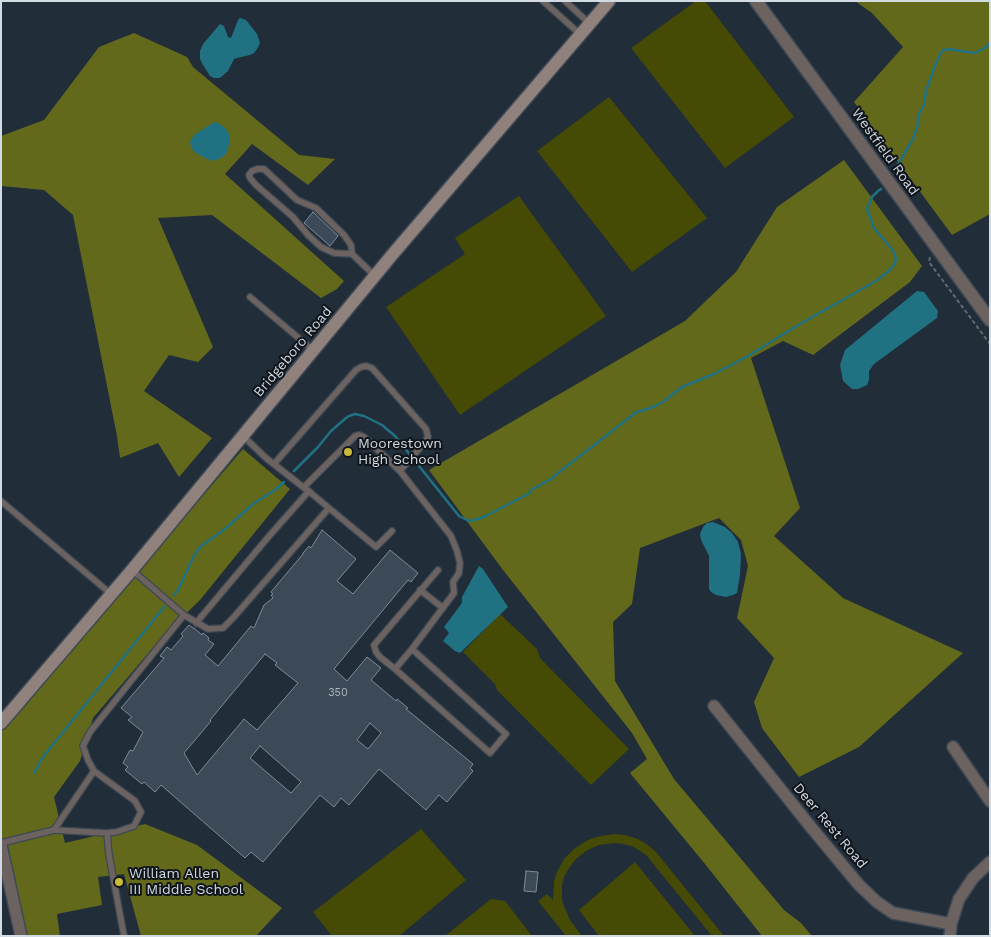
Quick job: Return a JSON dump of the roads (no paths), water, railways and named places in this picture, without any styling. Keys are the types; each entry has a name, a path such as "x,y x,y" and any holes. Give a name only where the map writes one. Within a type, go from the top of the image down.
{"main road":[{"name":"Bridgeboro Road","path":"1,723 132,570 375,276 609,1"}],"street":[{"name":"Westfield Road","path":"756,1 990,320"},
{"name":"Deer Rest Road","path":"714,706 859,885 877,902 893,913 951,930"},
{"path":"953,748 990,801"},
{"path":"1,844 21,936"},
{"path":"951,930 959,900 973,878 990,862"}],"lane":[{"path":"543,1 581,35"},
{"path":"565,1 590,24"},
{"path":"352,254 334,253 321,247 292,217 256,185 250,178 252,171 257,169 264,170 297,200 316,208 344,235 351,245 352,254 375,276"},
{"path":"250,297 314,350"},
{"path":"274,464 356,370 366,366 372,368 426,429 428,437 425,442 400,471"},
{"path":"196,623 276,528 306,489 359,434 400,471 451,536 460,563 459,573 453,582 454,593 395,669"},
{"path":"243,436 274,464 376,547 392,531"},
{"path":"1,501 111,594"},
{"path":"132,570 196,623 208,629 223,628 329,508"},
{"path":"412,649 506,734 490,753 376,652 374,644 438,570"},
{"path":"420,590 443,608"},
{"path":"1,844 54,830 107,833 134,826 141,812 135,801 94,771 83,746 90,732 184,615"},
{"path":"54,830 94,771"},
{"path":"107,833 109,855 124,936"}],"water":[{"path":"240,18 246,20 257,34 260,43 254,53 234,59 228,71 220,78 214,78 210,76 200,59 200,51 203,44 220,24 224,26 228,37 231,38"},
{"path":"215,122 226,129 230,141 224,156 213,161 194,152 190,142 194,135"},
{"path":"917,291 924,292 938,311 937,318 874,364 869,371 867,385 858,389 852,389 843,381 840,365 845,350"},
{"path":"713,522 725,527 732,533 738,542 741,554 737,593 726,597 716,595 709,589 709,556 700,534 707,523"},
{"path":"479,566 483,569 508,607 460,653 443,641 449,633 444,627 462,603 462,597"}],"waterway":[{"path":"894,171 913,139 918,124 918,116 924,105 926,91 942,51 948,49 975,53 990,43"},
{"path":"294,471 331,431 346,418 355,414 364,416 382,425 395,436 459,516 469,521 486,516 530,493 531,490 551,479 635,413 663,402 682,387 714,374 748,356 876,281 890,270 896,258 892,249 874,228 867,209 872,197 881,189"},
{"path":"174,595 201,546 225,529 253,504 284,482"},
{"path":"34,773 43,757 164,607"}],"place":[{"name":"Moorestown High School","path":"348,452"},
{"name":"William Allen III Middle School","path":"119,882"}]}
